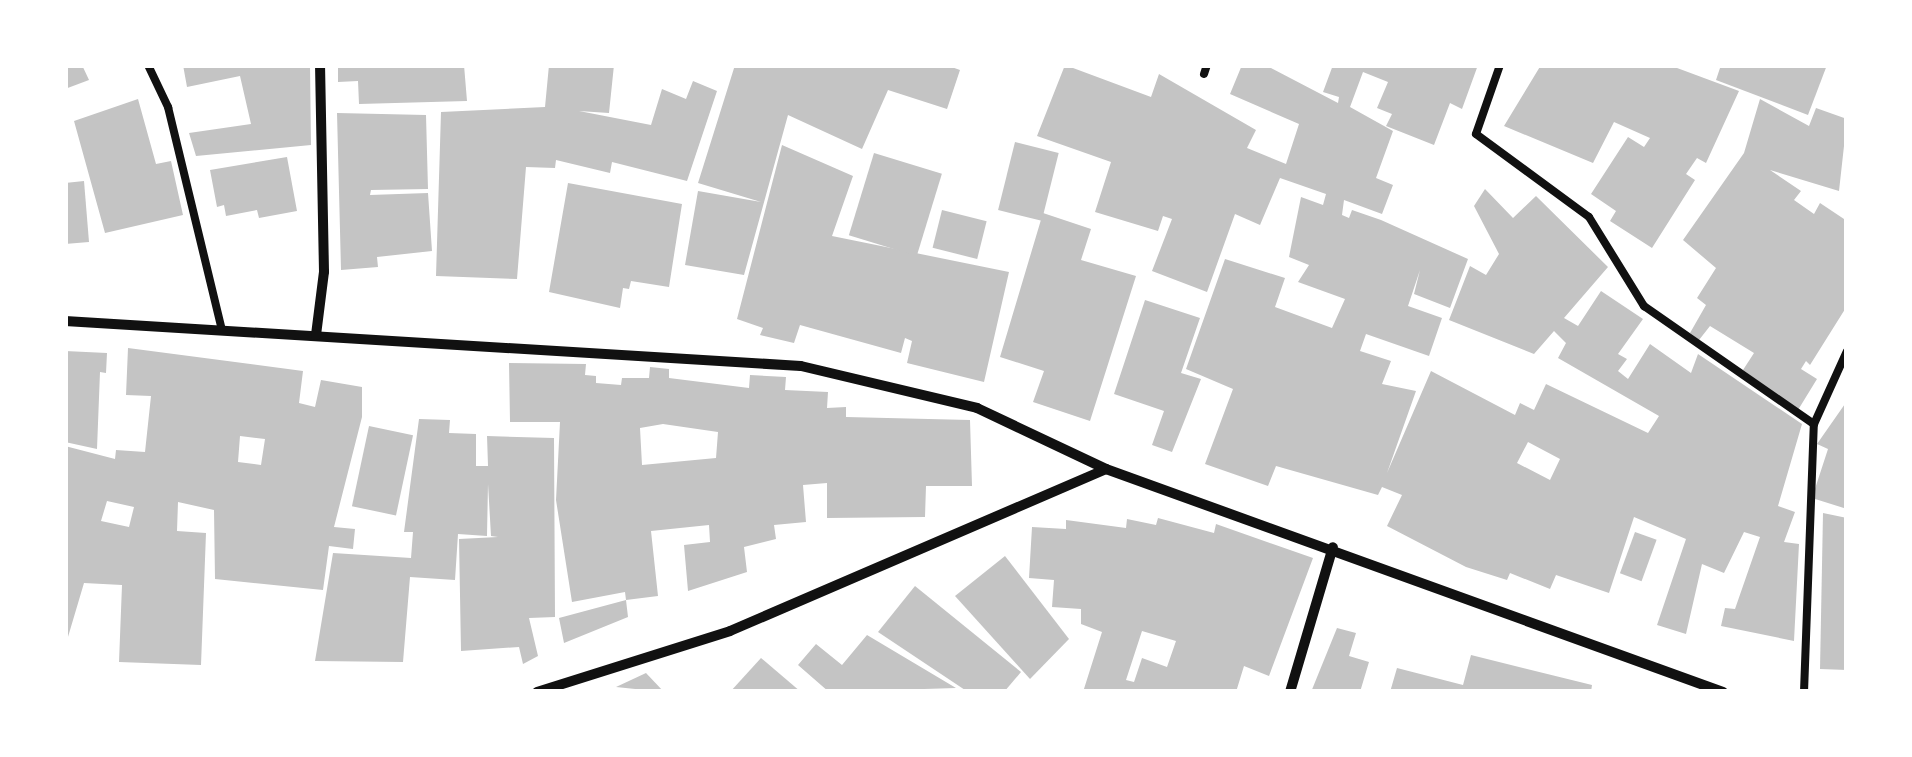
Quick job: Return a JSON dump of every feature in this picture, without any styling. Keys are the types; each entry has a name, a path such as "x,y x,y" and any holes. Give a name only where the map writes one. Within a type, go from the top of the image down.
{"street":[{"path":"316,335 324,272 320,65"},
{"path":"65,321 800,366 977,408 1106,469 1723,692"},
{"path":"537,692 730,631 1106,469"},
{"path":"1290,692 1333,548"}],"lane":[{"path":"148,65 168,107 222,330"},
{"path":"1500,65 1476,134 1589,216 1644,306 1814,424"},
{"path":"1804,692 1814,424 1847,351"}],"building":[{"path":"65,65 82,65 89,80 65,89"},
{"path":"183,65 310,65 311,145 196,156 189,133 251,124 240,76 187,87"},
{"path":"338,65 464,65 467,101 359,104 358,81 338,82"},
{"path":"549,65 614,65 609,113 579,111 651,125 662,89 686,99 693,81 717,91 687,181 612,162 610,173 556,160 555,168 526,167 517,279 436,276 441,112 545,107"},
{"path":"735,65 946,65 960,70 947,109 888,90 862,149 788,115 744,275 685,265 698,191 761,202 698,183"},
{"path":"1065,65 1151,97 1159,74 1256,130 1247,148 1286,164 1299,124 1230,94 1242,65 1265,65 1338,103 1339,97 1323,92 1333,65 1478,65 1462,109 1450,103 1434,145 1386,126 1392,114 1377,108 1388,82 1363,72 1350,107 1393,131 1376,178 1393,185 1382,214 1344,200 1342,215 1349,218 1352,210 1381,220 1468,259 1450,308 1414,294 1420,270 1408,306 1442,318 1429,356 1366,334 1360,351 1391,361 1382,384 1416,391 1387,473 1431,371 1515,415 1520,403 1534,410 1546,384 1648,433 1659,416 1558,358 1566,343 1554,331 1534,354 1449,320 1470,266 1486,275 1499,254 1474,206 1485,189 1513,218 1536,196 1608,267 1564,318 1578,326 1601,291 1643,319 1618,354 1627,359 1618,371 1628,379 1650,344 1691,373 1698,354 1802,424 1778,506 1795,512 1784,542 1799,544 1794,641 1721,626 1725,608 1735,609 1760,537 1744,532 1724,573 1702,564 1686,634 1657,625 1686,539 1634,517 1609,593 1556,575 1550,589 1510,573 1507,580 1466,567 1387,526 1402,495 1382,487 1378,495 1276,466 1268,486 1205,464 1233,389 1186,369 1225,259 1285,278 1275,307 1332,328 1345,299 1298,282 1309,265 1289,257 1301,197 1323,205 1326,194 1280,178 1260,225 1235,214 1207,292 1152,271 1172,219 1163,216 1158,231 1095,212 1111,162 1037,136","holes":["1528,442 1560,459 1550,480 1517,463"]},
{"path":"1541,65 1669,65 1739,91 1706,163 1697,158 1686,174 1695,180 1652,248 1610,221 1616,211 1591,194 1628,137 1644,147 1650,138 1614,122 1593,163 1504,126"},
{"path":"1721,65 1827,65 1808,115 1716,80"},
{"path":"138,99 156,164 171,161 183,215 105,233 74,121"},
{"path":"1760,99 1809,126 1816,108 1847,119 1839,191 1770,170 1801,191 1794,200 1814,214 1820,203 1847,221 1847,306 1810,365 1806,361 1801,369 1817,379 1798,410 1743,370 1754,353 1710,326 1699,340 1690,333 1706,305 1697,298 1716,268 1683,240 1744,153"},
{"path":"337,113 426,115 428,189 371,190 370,195 428,193 432,251 377,257 378,267 341,270"},
{"path":"1015,142 1059,153 1042,221 998,210"},
{"path":"782,145 853,176 832,236 1009,272 984,382 907,363 912,341 905,338 901,353 800,325 794,343 760,335 763,328 737,319"},
{"path":"874,153 942,174 917,256 849,235"},
{"path":"287,157 297,211 259,218 257,210 226,216 224,205 217,207 210,170"},
{"path":"84,181 89,242 65,244 65,183"},
{"path":"568,183 682,204 669,287 631,281 629,289 623,288 620,308 549,292"},
{"path":"942,210 987,221 977,259 933,248"},
{"path":"1043,213 1091,229 1081,260 1136,276 1090,421 1033,402 1044,371 1000,357"},
{"path":"1145,300 1200,318 1181,373 1201,379 1172,452 1152,445 1164,411 1114,394"},
{"path":"128,348 303,371 299,403 315,407 321,380 362,387 362,417 334,527 355,529 353,549 329,546 323,590 215,579 214,510 178,502 177,531 206,533 201,665 119,662 122,585 84,583 65,647 65,446 115,459 116,450 145,452 151,396 126,395","holes":["240,436 265,439 261,465 238,462","107,501 134,507 129,527 101,521"]},
{"path":"65,351 107,353 106,373 100,372 97,449 65,442"},
{"path":"509,363 586,364 585,375 596,376 596,383 621,385 622,378 649,378 650,367 669,369 669,378 749,388 750,375 786,377 785,390 828,392 827,408 846,407 846,417 970,420 972,486 926,486 925,517 827,518 827,483 803,485 806,522 774,525 776,539 744,547 747,572 688,591 684,545 710,542 709,525 651,531 658,596 626,600 625,592 572,602 556,500 560,422 510,422","holes":["663,424 718,432 716,458 642,465 640,428"]},
{"path":"1847,401 1847,509 1812,498 1828,449 1817,444"},
{"path":"419,419 450,420 449,433 476,434 476,466 488,466 487,436 554,438 555,617 529,618 538,656 523,664 519,647 461,651 459,539 498,537 491,536 488,484 487,536 458,534 455,580 410,577 403,662 315,661 333,553 411,558 413,532 404,532"},
{"path":"369,426 413,435 396,516 352,506"},
{"path":"1823,513 1847,518 1847,670 1820,669"},
{"path":"1158,518 1214,533 1216,524 1313,558 1269,676 1244,666 1236,692 1083,692 1102,632 1081,624 1081,609 1052,607 1054,580 1029,578 1032,527 1066,529 1066,520 1126,528 1127,519 1156,525","holes":["1142,631 1176,641 1167,667 1142,658 1134,682 1126,680"]},
{"path":"1635,532 1657,540 1642,581 1620,573"},
{"path":"1005,556 1069,639 1030,679 955,596"},
{"path":"915,586 1021,672 1004,692 968,692 878,632"},
{"path":"626,600 628,617 564,643 559,618"},
{"path":"1337,628 1356,633 1349,656 1369,662 1360,692 1311,692"},
{"path":"867,635 956,688 829,692 798,665 816,644 842,665"},
{"path":"1471,655 1592,685 1591,692 1390,692 1397,668 1463,685"},
{"path":"761,658 801,692 730,692"},
{"path":"646,673 664,692 616,687"}]}
